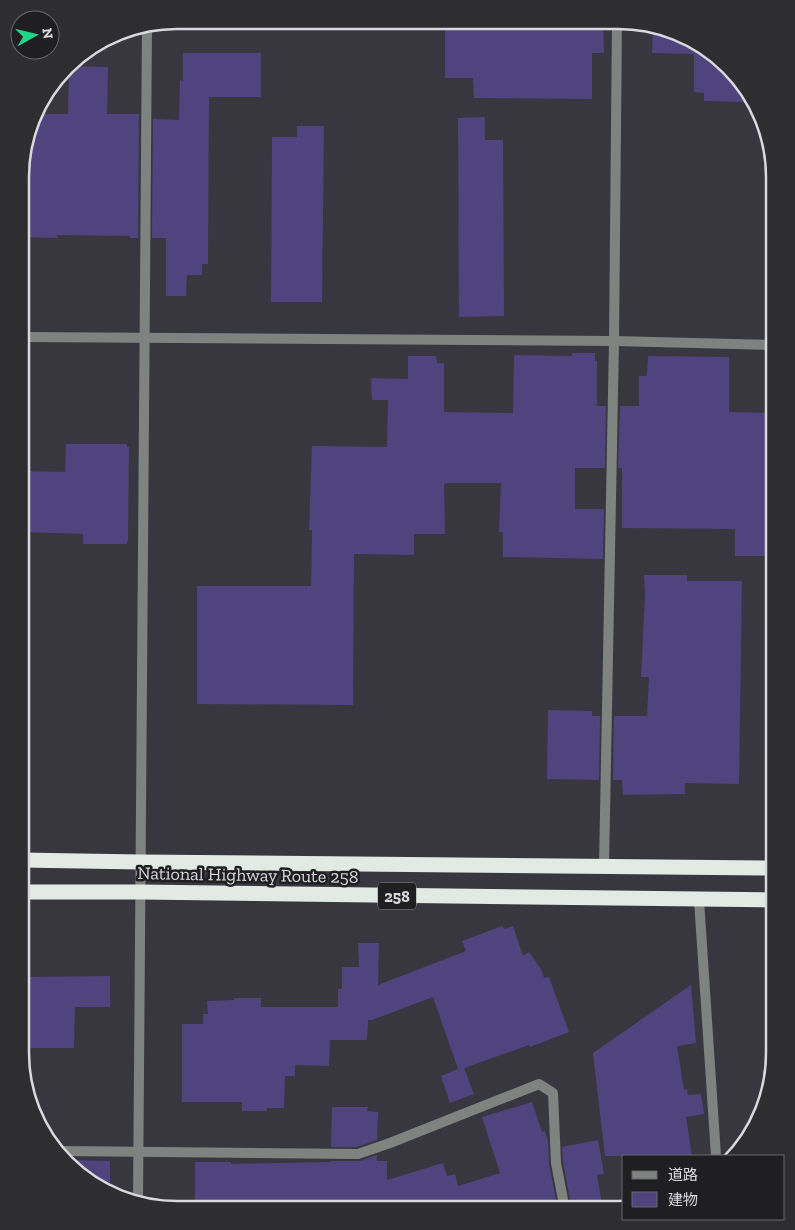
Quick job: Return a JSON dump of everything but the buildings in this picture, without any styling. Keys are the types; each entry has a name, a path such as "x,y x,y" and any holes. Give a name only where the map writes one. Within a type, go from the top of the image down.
{"highway":[{"name":"National Highway Route 258","path":"29,860 766,868"},
{"name":"National Highway Route 258","path":"29,892 766,900"}],"street":[{"path":"604,866 614,341 617,29"},
{"path":"138,1196 147,32"},
{"path":"29,337 614,341 766,345"},
{"path":"700,900 716,1155"},
{"path":"66,1151 358,1154 539,1084 553,1093 556,1163 563,1201"}]}
